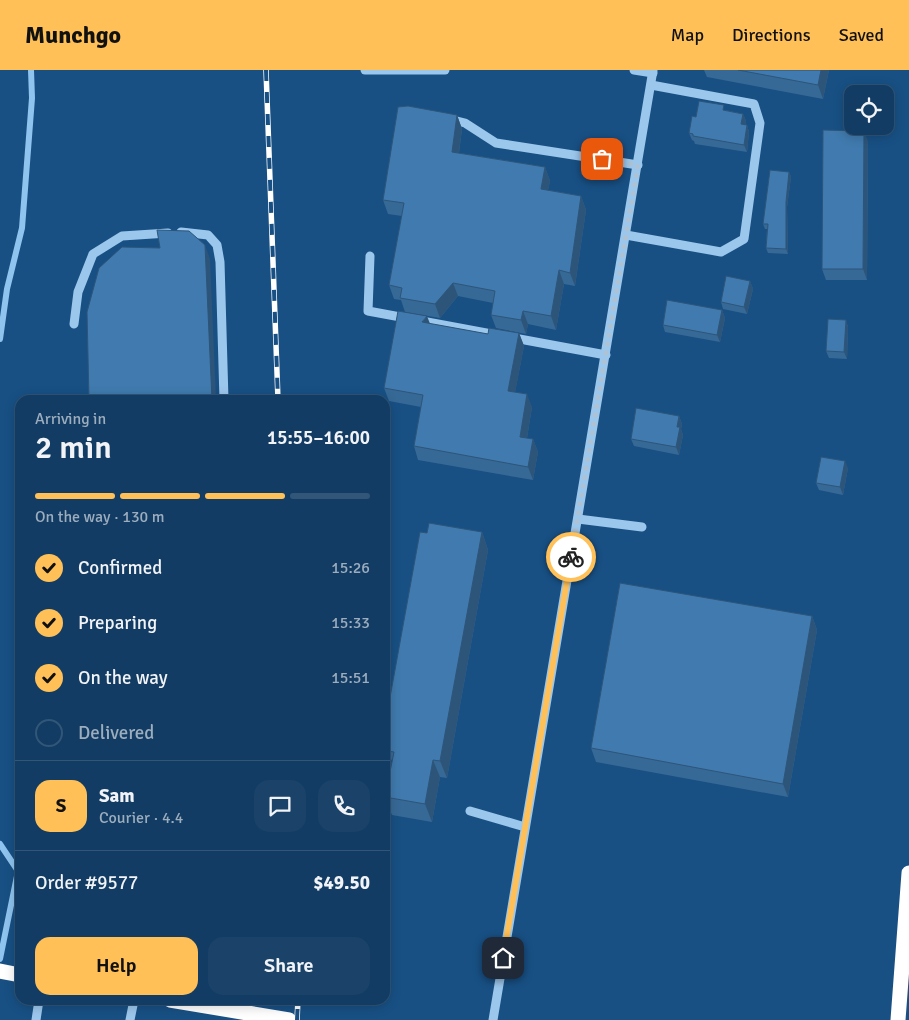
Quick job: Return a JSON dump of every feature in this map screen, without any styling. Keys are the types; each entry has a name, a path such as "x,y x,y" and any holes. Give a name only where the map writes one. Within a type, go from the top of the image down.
{"highway":[{"path":"898,1020 909,874"},
{"path":"0,971 15,974"},
{"path":"200,1005 290,1020"}],"street":[{"path":"366,70 445,70"},
{"path":"493,1020 653,72 634,70"},
{"path":"626,235 721,252 744,239 760,123 754,104 651,85"},
{"path":"439,116 465,123 496,143 638,165"},
{"path":"74,324 78,292 94,254 122,236 184,232 208,236 217,245 220,262 224,395"},
{"path":"370,256 368,311 606,354"},
{"path":"578,519 642,527"},
{"path":"470,811 525,827"},
{"path":"36,1020 39,1005"},
{"path":"130,1020 133,1005"}],"building":[{"path":"738,70 821,70 818,85"},
{"path":"699,101 724,105 723,110 743,114 741,124 747,125 744,145 693,136 693,134 689,133 692,116 696,117"},
{"path":"408,106 457,115 452,152 545,167 541,189 581,196 570,273 559,270 551,316 523,311 521,320 491,315 495,291 453,283 435,304 400,298 402,288 389,285 404,203 383,200 398,107"},
{"path":"823,130 844,131 844,135 864,135 863,269 822,269"},
{"path":"770,170 789,172 786,202 786,249 766,248 768,224 763,224"},
{"path":"157,230 189,231 205,245 212,395 89,395 87,312 99,268 122,247 160,248"},
{"path":"726,276 750,281 744,307 721,302"},
{"path":"667,300 722,310 717,335 663,325"},
{"path":"398,311 427,316 422,322 488,334 489,328 519,333 508,391 527,394 520,437 533,439 528,467 414,446 423,395 384,388"},
{"path":"828,319 846,320 844,352 826,351"},
{"path":"636,408 679,416 677,427 680,427 676,447 631,439"},
{"path":"821,457 845,461 840,487 816,483"},
{"path":"429,523 482,532 440,761 433,760 425,804 390,798 390,772 394,752 390,751 390,697 420,532 427,533"},
{"path":"620,583 812,616 783,784 591,748"}],"waterway":[{"path":"0,339 7,289 22,228 32,98 31,70"},
{"path":"0,844 15,866"},
{"path":"0,959 15,886"}],"railway":[{"path":"266,70 278,395"},
{"path":"297,1020 298,1005"}],"way so far":[{"path":"571,557 638,165 602,159"}],"route":[{"path":"503,958 571,557"}]}
